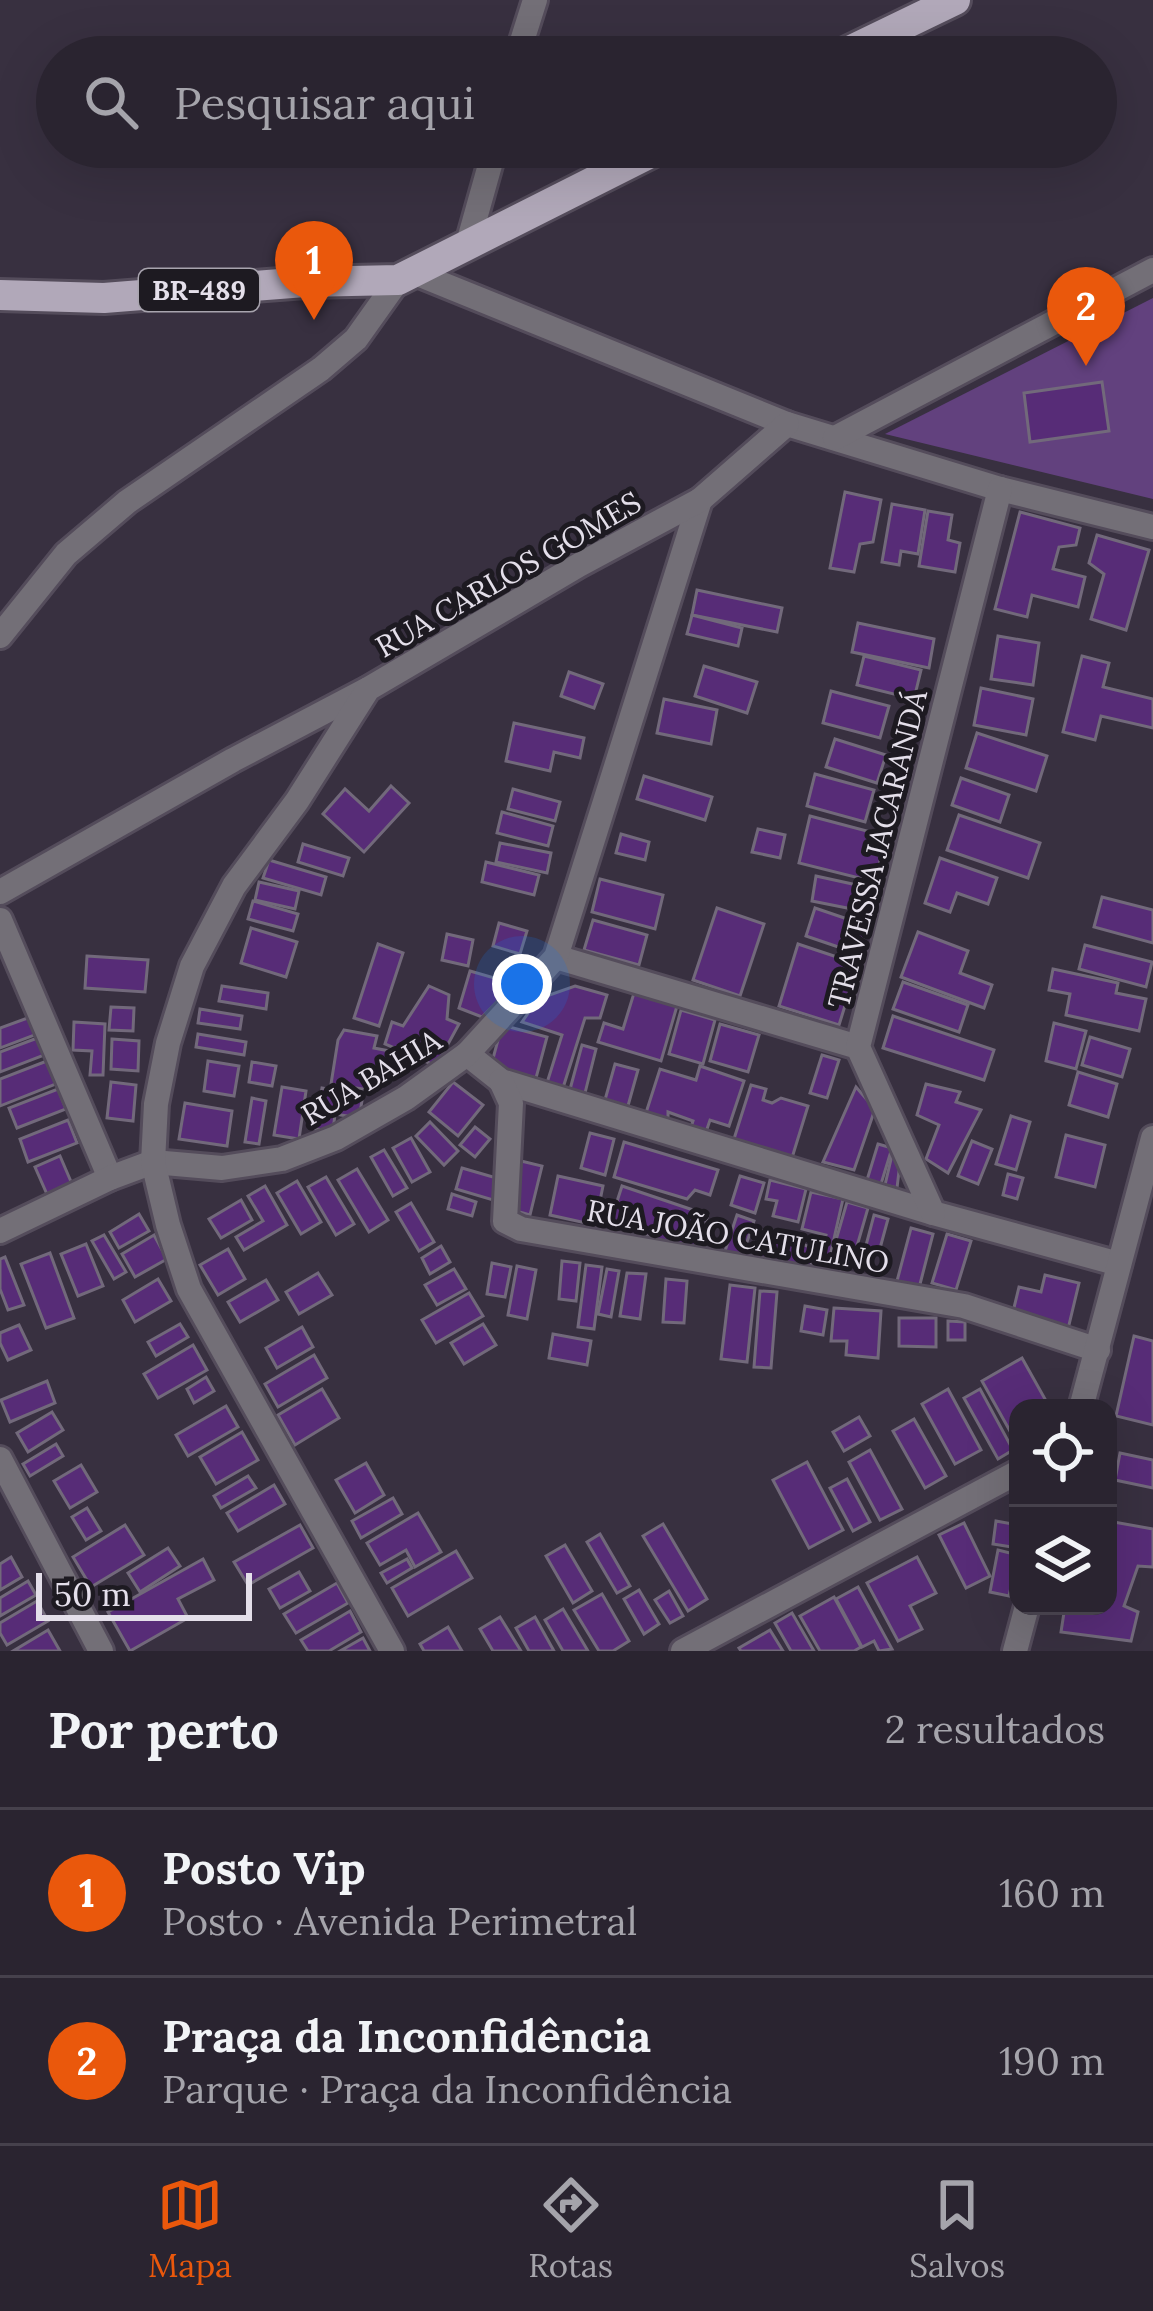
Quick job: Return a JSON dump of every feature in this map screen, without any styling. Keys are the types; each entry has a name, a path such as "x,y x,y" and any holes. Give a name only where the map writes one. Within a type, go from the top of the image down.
{"main road":[{"path":"880,36 955,0"},
{"name":"BR-489","path":"0,295 104,298 406,277 621,168"}],"street":[{"path":"524,36 535,0"},
{"path":"466,247 489,168"},
{"path":"835,439 1153,270"},
{"path":"0,636 65,554 127,502 320,369 356,339 406,277 787,424 1000,489 1153,527"},
{"name":"RUA CARLOS GOMES","path":"392,1651 189,1289 168,1225 153,1162 156,1104 192,966 234,886 297,801 368,689 700,500 787,424"},
{"name":"TRAVESSA JACARANDÁ","path":"933,1213 858,1047 1000,489"},
{"name":"RUA BAHIA","path":"0,1232 153,1162 222,1168 283,1159 336,1138 406,1098 467,1054 556,957 700,500"},
{"path":"0,892 368,689"},
{"path":"0,920 110,1178"},
{"path":"556,957 858,1047"},
{"path":"467,1054 501,1081 933,1213 1119,1264"},
{"name":"RUA JOÃO CATULINO","path":"501,1081 511,1103 505,1221 521,1229 964,1306 1098,1350"},
{"path":"1084,1399 1153,1138"},
{"path":"0,1459 101,1651"},
{"path":"682,1651 1009,1477"},
{"path":"1015,1651 1025,1615"}],"shaded area":[{"path":"1153,298 1153,499 885,434"}],"building":[{"path":"1102,382 1109,431 1030,442 1024,393"},
{"path":"845,492 881,500 873,542 860,544 854,572 830,568"},
{"path":"892,504 925,510 918,554 901,551 899,565 882,562"},
{"path":"928,511 952,515 948,540 960,543 955,572 919,566"},
{"path":"1020,512 1080,528 1076,545 1059,547 1053,569 1085,577 1078,607 1032,595 1027,617 995,609"},
{"path":"1097,535 1149,550 1126,630 1091,619 1104,574 1089,563"},
{"path":"697,590 782,608 777,632 692,615"},
{"path":"692,615 742,628 738,646 687,634"},
{"path":"858,623 934,639 929,668 852,652"},
{"path":"998,636 1039,643 1033,685 991,679"},
{"path":"864,656 921,670 914,699 857,685"},
{"path":"1082,656 1109,663 1103,687 1153,699 1153,728 1101,716 1095,740 1063,732"},
{"path":"704,666 757,682 747,713 695,696"},
{"path":"569,672 603,684 594,708 561,696"},
{"path":"981,688 1033,699 1026,735 974,725"},
{"path":"831,691 889,706 880,738 823,723"},
{"path":"664,699 717,710 711,744 657,733"},
{"path":"514,723 584,738 580,758 554,752 550,771 506,761"},
{"path":"977,733 1047,756 1036,791 966,768"},
{"path":"835,739 886,755 877,783 826,767"},
{"path":"815,774 874,790 865,822 807,806"},
{"path":"644,776 712,797 705,820 637,799"},
{"path":"961,778 1009,795 1000,822 952,805"},
{"path":"391,786 409,803 364,852 323,814 345,789 369,811"},
{"path":"513,789 560,802 555,821 508,809"},
{"path":"502,812 553,826 548,846 497,833"},
{"path":"959,815 1040,843 1028,878 947,850"},
{"path":"810,816 886,836 875,882 799,863"},
{"path":"758,829 785,835 780,858 752,852"},
{"path":"621,834 649,842 645,860 616,853"},
{"path":"500,843 551,853 547,873 496,862"},
{"path":"303,844 349,858 343,876 298,862"},
{"path":"940,858 997,878 988,904 957,893 950,912 925,903"},
{"path":"269,860 326,877 321,895 263,878"},
{"path":"486,862 539,875 534,895 482,882"},
{"path":"816,876 866,887 862,911 812,901"},
{"path":"600,879 663,895 655,929 592,912"},
{"path":"259,882 299,891 295,909 255,900"},
{"path":"1102,897 1153,910 1153,943 1094,927"},
{"path":"253,901 298,914 293,931 248,919"},
{"path":"717,908 764,924 740,996 693,980"},
{"path":"815,908 868,926 859,954 806,936"},
{"path":"593,920 647,935 639,965 584,950"},
{"path":"499,923 527,931 520,954 493,946"},
{"path":"251,928 297,942 286,977 241,963"},
{"path":"918,932 968,951 960,973 992,985 984,1008 901,977"},
{"path":"447,934 473,940 468,966 442,960"},
{"path":"378,944 403,953 379,1026 354,1018"},
{"path":"798,944 858,964 839,1025 779,1006"},
{"path":"1085,945 1152,962 1146,987 1079,969"},
{"path":"87,956 148,960 145,992 85,988"},
{"path":"1053,969 1118,983 1116,993 1146,999 1139,1031 1066,1015 1070,994 1049,990"},
{"path":"470,971 515,984 482,1017 459,1008"},
{"path":"903,982 968,1005 959,1032 893,1009"},
{"path":"222,986 268,993 266,1009 219,1001"},
{"path":"429,986 449,995 447,1019 459,1024 436,1066 385,1044 392,1022 403,1026"},
{"path":"575,986 607,995 600,1018 585,1018 562,1091 546,1086 562,1035 522,1022 538,999"},
{"path":"634,993 677,1006 661,1061 598,1042 604,1023 623,1029"},
{"path":"111,1007 134,1008 133,1031 109,1030"},
{"path":"200,1009 242,1016 240,1029 198,1023"},
{"path":"681,1010 715,1020 703,1064 669,1054"},
{"path":"33,1016 40,1033 0,1048 0,1028"},
{"path":"893,1016 994,1050 984,1080 883,1048"},
{"path":"74,1022 105,1024 103,1075 90,1075 92,1051 73,1050"},
{"path":"1054,1023 1086,1031 1076,1069 1046,1061"},
{"path":"720,1024 759,1035 748,1072 710,1061"},
{"path":"502,1025 547,1037 536,1078 491,1066"},
{"path":"344,1030 377,1036 374,1048 400,1053 397,1072 379,1069 375,1091 331,1084"},
{"path":"198,1034 246,1042 244,1055 196,1047"},
{"path":"40,1037 47,1054 0,1072 0,1052"},
{"path":"1090,1037 1130,1049 1122,1077 1082,1065"},
{"path":"112,1039 139,1041 138,1071 111,1069"},
{"path":"582,1045 596,1049 584,1097 569,1093"},
{"path":"822,1055 839,1060 827,1098 810,1093"},
{"path":"52,1059 61,1082 0,1106 0,1079"},
{"path":"208,1061 239,1066 234,1096 204,1091"},
{"path":"252,1062 276,1066 272,1086 249,1082"},
{"path":"615,1064 638,1070 626,1113 603,1107"},
{"path":"700,1066 744,1081 729,1126 710,1120 706,1132 691,1127 693,1121 668,1112 668,1127 644,1119 660,1069 696,1080"},
{"path":"1078,1072 1117,1084 1108,1117 1069,1105"},
{"path":"111,1082 136,1085 133,1121 107,1118"},
{"path":"453,1082 483,1105 458,1136 429,1112"},
{"path":"926,1084 960,1092 956,1102 981,1110 948,1173 926,1159 939,1125 917,1115"},
{"path":"751,1085 766,1089 763,1100 772,1103 781,1098 808,1106 791,1161 733,1142"},
{"path":"282,1087 306,1091 299,1139 274,1135"},
{"path":"856,1087 875,1109 854,1170 823,1162"},
{"path":"322,1088 363,1095 359,1118 335,1114 333,1131 315,1129"},
{"path":"58,1089 66,1109 17,1128 9,1108"},
{"path":"252,1098 266,1101 259,1144 245,1142"},
{"path":"185,1103 232,1111 227,1146 179,1139"},
{"path":"1011,1116 1030,1122 1016,1170 996,1164"},
{"path":"68,1120 77,1143 28,1162 20,1139"},
{"path":"430,1122 458,1151 444,1165 416,1136"},
{"path":"475,1127 490,1139 475,1157 460,1145"},
{"path":"590,1133 614,1139 605,1175 581,1168"},
{"path":"1066,1135 1105,1145 1095,1187 1056,1177"},
{"path":"411,1138 430,1172 412,1182 393,1148"},
{"path":"972,1141 992,1149 978,1184 958,1176"},
{"path":"624,1142 718,1170 710,1195 695,1190 687,1199 614,1177"},
{"path":"878,1144 892,1148 881,1184 867,1180"},
{"path":"384,1150 407,1188 393,1196 371,1157"},
{"path":"892,1155 900,1163 897,1188 885,1185"},
{"path":"60,1156 75,1191 50,1201 35,1167"},
{"path":"521,1161 542,1166 530,1215 509,1209"},
{"path":"462,1168 500,1179 493,1200 456,1189"},
{"path":"357,1169 388,1220 369,1232 338,1180"},
{"path":"1008,1174 1023,1178 1017,1199 1003,1195"},
{"path":"558,1176 603,1186 595,1225 550,1215"},
{"path":"740,1176 764,1183 755,1213 731,1205"},
{"path":"326,1177 354,1224 336,1235 308,1187"},
{"path":"770,1180 806,1189 798,1222 773,1216 777,1201 766,1199"},
{"path":"297,1181 321,1222 301,1234 277,1193"},
{"path":"265,1186 287,1225 244,1250 236,1237 263,1221 248,1196"},
{"path":"622,1186 708,1215 696,1252 610,1223"},
{"path":"811,1192 843,1199 830,1256 822,1254 826,1235 802,1229"},
{"path":"452,1194 476,1202 472,1216 448,1209"},
{"path":"241,1200 252,1220 221,1238 209,1219"},
{"path":"847,1202 868,1208 855,1253 834,1247"},
{"path":"411,1203 434,1242 419,1251 396,1212"},
{"path":"139,1214 149,1231 119,1248 110,1232"},
{"path":"737,1215 754,1221 739,1266 722,1260"},
{"path":"874,1215 888,1219 879,1252 865,1249"},
{"path":"911,1228 933,1234 919,1288 897,1281"},
{"path":"760,1230 816,1249 807,1277 747,1264"},
{"path":"947,1234 971,1241 956,1290 932,1283"},
{"path":"104,1235 126,1272 114,1279 92,1241"},
{"path":"154,1235 167,1259 135,1277 122,1254"},
{"path":"86,1244 103,1286 78,1296 61,1254"},
{"path":"441,1246 450,1262 430,1274 422,1258"},
{"path":"228,1249 245,1279 218,1295 200,1265"},
{"path":"50,1253 74,1318 46,1328 21,1264"},
{"path":"5,1257 24,1305 8,1310 0,1289 0,1259"},
{"path":"562,1261 580,1263 576,1301 559,1299"},
{"path":"492,1263 511,1267 505,1297 487,1294"},
{"path":"586,1265 602,1267 594,1329 578,1327"},
{"path":"517,1266 536,1270 527,1319 508,1315"},
{"path":"454,1269 466,1289 437,1305 425,1285"},
{"path":"607,1269 619,1271 611,1317 598,1314"},
{"path":"318,1273 332,1295 299,1314 286,1292"},
{"path":"627,1273 646,1274 640,1319 620,1316"},
{"path":"1045,1275 1079,1283 1068,1329 1012,1316 1019,1287 1041,1292"},
{"path":"158,1279 171,1301 135,1322 123,1300"},
{"path":"666,1279 687,1281 684,1323 663,1322"},
{"path":"266,1280 278,1300 240,1322 228,1302"},
{"path":"730,1285 755,1288 747,1362 721,1359"},
{"path":"760,1291 777,1292 771,1368 754,1367"},
{"path":"469,1293 483,1316 436,1343 422,1320"},
{"path":"805,1306 827,1310 823,1335 801,1331"},
{"path":"834,1308 881,1311 878,1358 846,1355 847,1341 831,1341"},
{"path":"899,1318 936,1318 936,1347 899,1346"},
{"path":"948,1321 965,1322 965,1340 948,1340"},
{"path":"180,1324 188,1337 156,1356 148,1342"},
{"path":"483,1324 496,1345 464,1364 451,1343"},
{"path":"19,1325 31,1350 8,1360 0,1333"},
{"path":"302,1327 313,1347 277,1368 266,1348"},
{"path":"553,1334 591,1341 587,1365 549,1358"},
{"path":"1134,1336 1153,1341 1153,1425 1117,1416"},
{"path":"193,1345 207,1370 158,1398 144,1374"},
{"path":"314,1355 327,1378 278,1407 265,1384"},
{"path":"1022,1358 1045,1399 1009,1399 1009,1429 982,1381"},
{"path":"206,1377 214,1391 194,1403 187,1389"},
{"path":"47,1381 55,1403 10,1422 1,1400"},
{"path":"322,1389 339,1418 295,1445 278,1415"},
{"path":"948,1389 981,1450 955,1464 922,1404"},
{"path":"980,1389 1009,1443 1009,1452 998,1459 964,1398"},
{"path":"226,1406 238,1427 188,1456 176,1435"},
{"path":"52,1412 63,1430 28,1452 17,1433"},
{"path":"859,1417 870,1436 844,1451 833,1432"},
{"path":"914,1419 946,1476 925,1488 893,1431"},
{"path":"242,1432 258,1460 216,1484 200,1457"},
{"path":"56,1444 63,1456 30,1476 23,1464"},
{"path":"870,1450 902,1509 880,1520 849,1462"},
{"path":"1120,1453 1153,1460 1153,1488 1117,1480"},
{"path":"807,1462 843,1530 809,1548 773,1480"},
{"path":"366,1463 384,1495 355,1513 336,1480"},
{"path":"81,1465 97,1492 70,1508 54,1481"},
{"path":"248,1476 256,1488 221,1508 214,1496"},
{"path":"847,1479 870,1522 853,1531 830,1488"},
{"path":"274,1485 285,1504 238,1531 227,1513"},
{"path":"393,1498 402,1514 361,1538 352,1521"},
{"path":"87,1508 101,1531 86,1540 72,1517"},
{"path":"418,1513 441,1552 415,1567 406,1550 380,1565 367,1543"},
{"path":"996,1521 1009,1523 1009,1547 993,1544"},
{"path":"964,1523 990,1576 966,1588 939,1535"},
{"path":"1117,1523 1153,1529 1153,1567 1138,1566 1124,1606 1138,1612 1131,1641 1061,1632 1064,1615 1117,1615"},
{"path":"663,1524 707,1599 688,1611 643,1536"},
{"path":"125,1525 144,1555 91,1587 73,1557"},
{"path":"300,1525 313,1548 248,1585 234,1562"},
{"path":"600,1534 630,1586 617,1593 587,1542"},
{"path":"565,1545 592,1591 573,1603 546,1556"},
{"path":"168,1548 180,1566 140,1592 128,1573"},
{"path":"998,1550 1009,1553 1009,1596 990,1592"},
{"path":"456,1551 472,1578 408,1616 392,1588"},
{"path":"11,1557 22,1577 0,1590 0,1564"},
{"path":"917,1557 936,1593 910,1606 922,1629 898,1641 867,1583"},
{"path":"203,1559 214,1580 178,1599 188,1618 130,1651 108,1612"},
{"path":"407,1559 412,1568 387,1583 381,1573"},
{"path":"299,1572 310,1591 280,1608 269,1589"},
{"path":"28,1581 36,1595 0,1616 0,1598"},
{"path":"337,1583 348,1603 296,1633 284,1614"},
{"path":"858,1587 892,1649 879,1651 874,1641 862,1647 836,1599"},
{"path":"639,1590 659,1624 644,1634 624,1599"},
{"path":"669,1591 683,1616 670,1623 655,1600"},
{"path":"602,1594 629,1641 613,1651 599,1651 574,1610"},
{"path":"834,1597 861,1647 854,1651 820,1651 800,1616"},
{"path":"37,1601 48,1621 7,1645 0,1623"},
{"path":"563,1609 588,1651 563,1651 545,1620"},
{"path":"350,1611 361,1632 329,1651 308,1651 301,1640"},
{"path":"792,1613 814,1651 791,1651 775,1623"},
{"path":"500,1617 521,1651 493,1651 480,1629"},
{"path":"535,1617 554,1651 529,1651 516,1628"},
{"path":"448,1627 462,1651 424,1651 420,1644"},
{"path":"48,1630 60,1651 13,1651"},
{"path":"770,1630 783,1651 739,1648"},
{"path":"363,1638 370,1651 340,1651"}],"place":[{"name":"Posto Vip","path":"314,320"},
{"name":"Praça da Inconfidência","path":"1086,366"}]}
